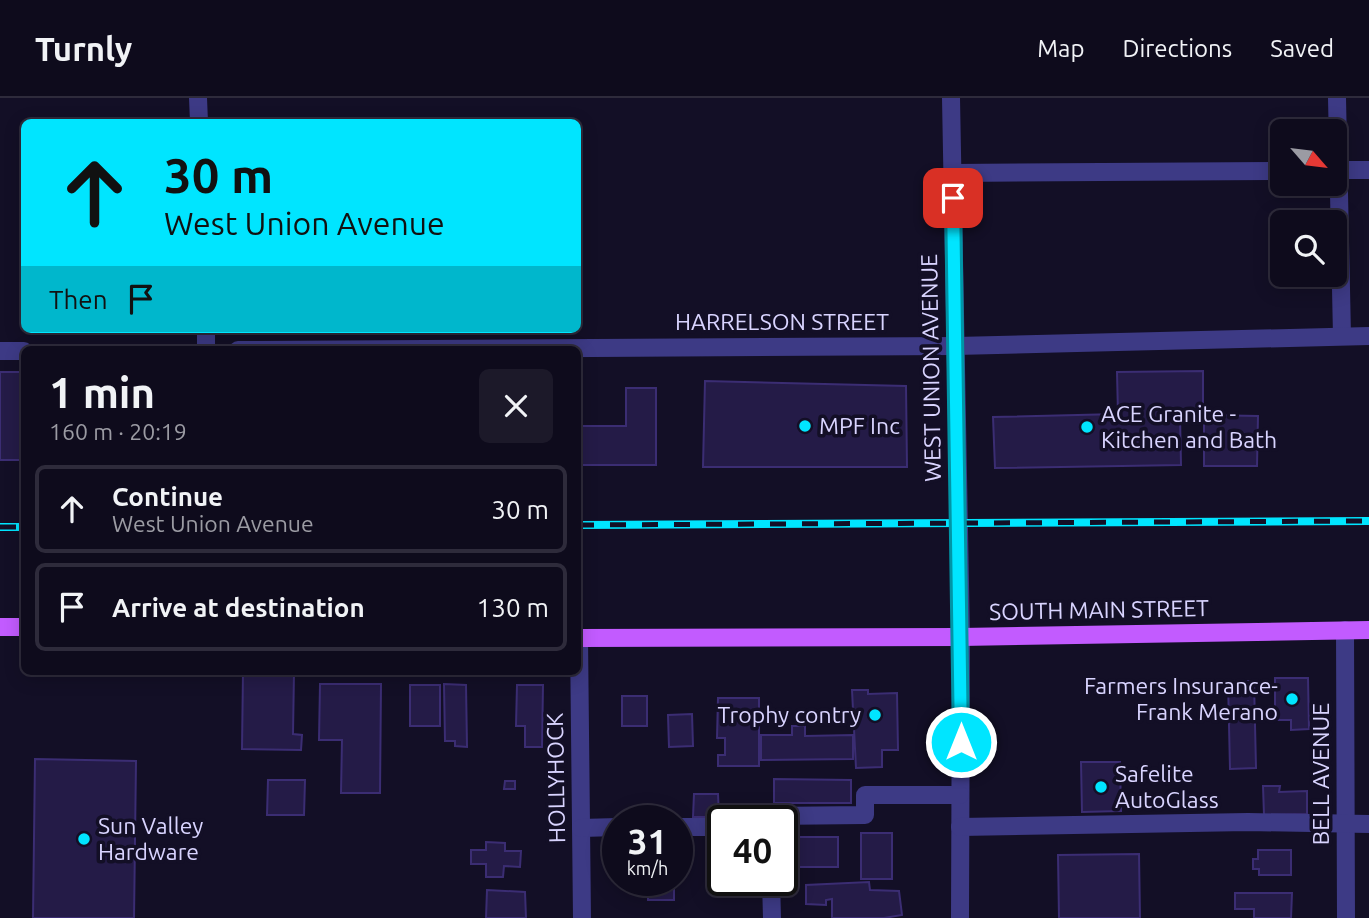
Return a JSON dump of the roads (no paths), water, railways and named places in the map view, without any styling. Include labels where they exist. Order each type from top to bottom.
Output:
[{"type":"main road","points":[[0,627],[21,627]]},
{"type":"main road","name":"SOUTH MAIN STREET","points":[[581,638],[961,637],[1369,630]]},
{"type":"street","points":[[198,98],[199,119]]},
{"type":"street","name":"WEST UNION AVENUE","points":[[951,98],[961,637],[960,918]]},
{"type":"street","points":[[1337,98],[1337,119]]},
{"type":"street","points":[[1348,170],[1369,170]]},
{"type":"street","points":[[952,173],[1270,171]]},
{"type":"street","points":[[1338,196],[1342,336]]},
{"type":"street","name":"HARRELSON STREET","points":[[581,348],[956,346],[1369,336]]},
{"type":"street","points":[[0,351],[21,351]]},
{"type":"street","name":"BELL AVENUE","points":[[1345,630],[1346,918]]},
{"type":"street","name":"HOLLYHOCK","points":[[579,675],[582,918]]},
{"type":"street","points":[[798,818],[865,815],[865,795],[960,795]]},
{"type":"street","points":[[960,827],[1248,822],[1369,824]]},
{"type":"street","points":[[581,828],[602,827]]},
{"type":"street","points":[[771,896],[772,918]]},
{"type":"railway","points":[[581,525],[1369,521]]},
{"type":"railway","points":[[0,527],[21,527]]},
{"type":"place","name":"MPF Inc","points":[[805,426]]},
{"type":"place","name":"ACE Granite - Kitchen and Bath","points":[[1087,427]]},
{"type":"place","name":"Farmers Insurance- Frank Merano","points":[[1292,699]]},
{"type":"place","name":"Trophy contry","points":[[875,715]]},
{"type":"place","name":"Safelite AutoGlass","points":[[1101,787]]},
{"type":"place","name":"Sun Valley Hardware","points":[[84,839]]}]
